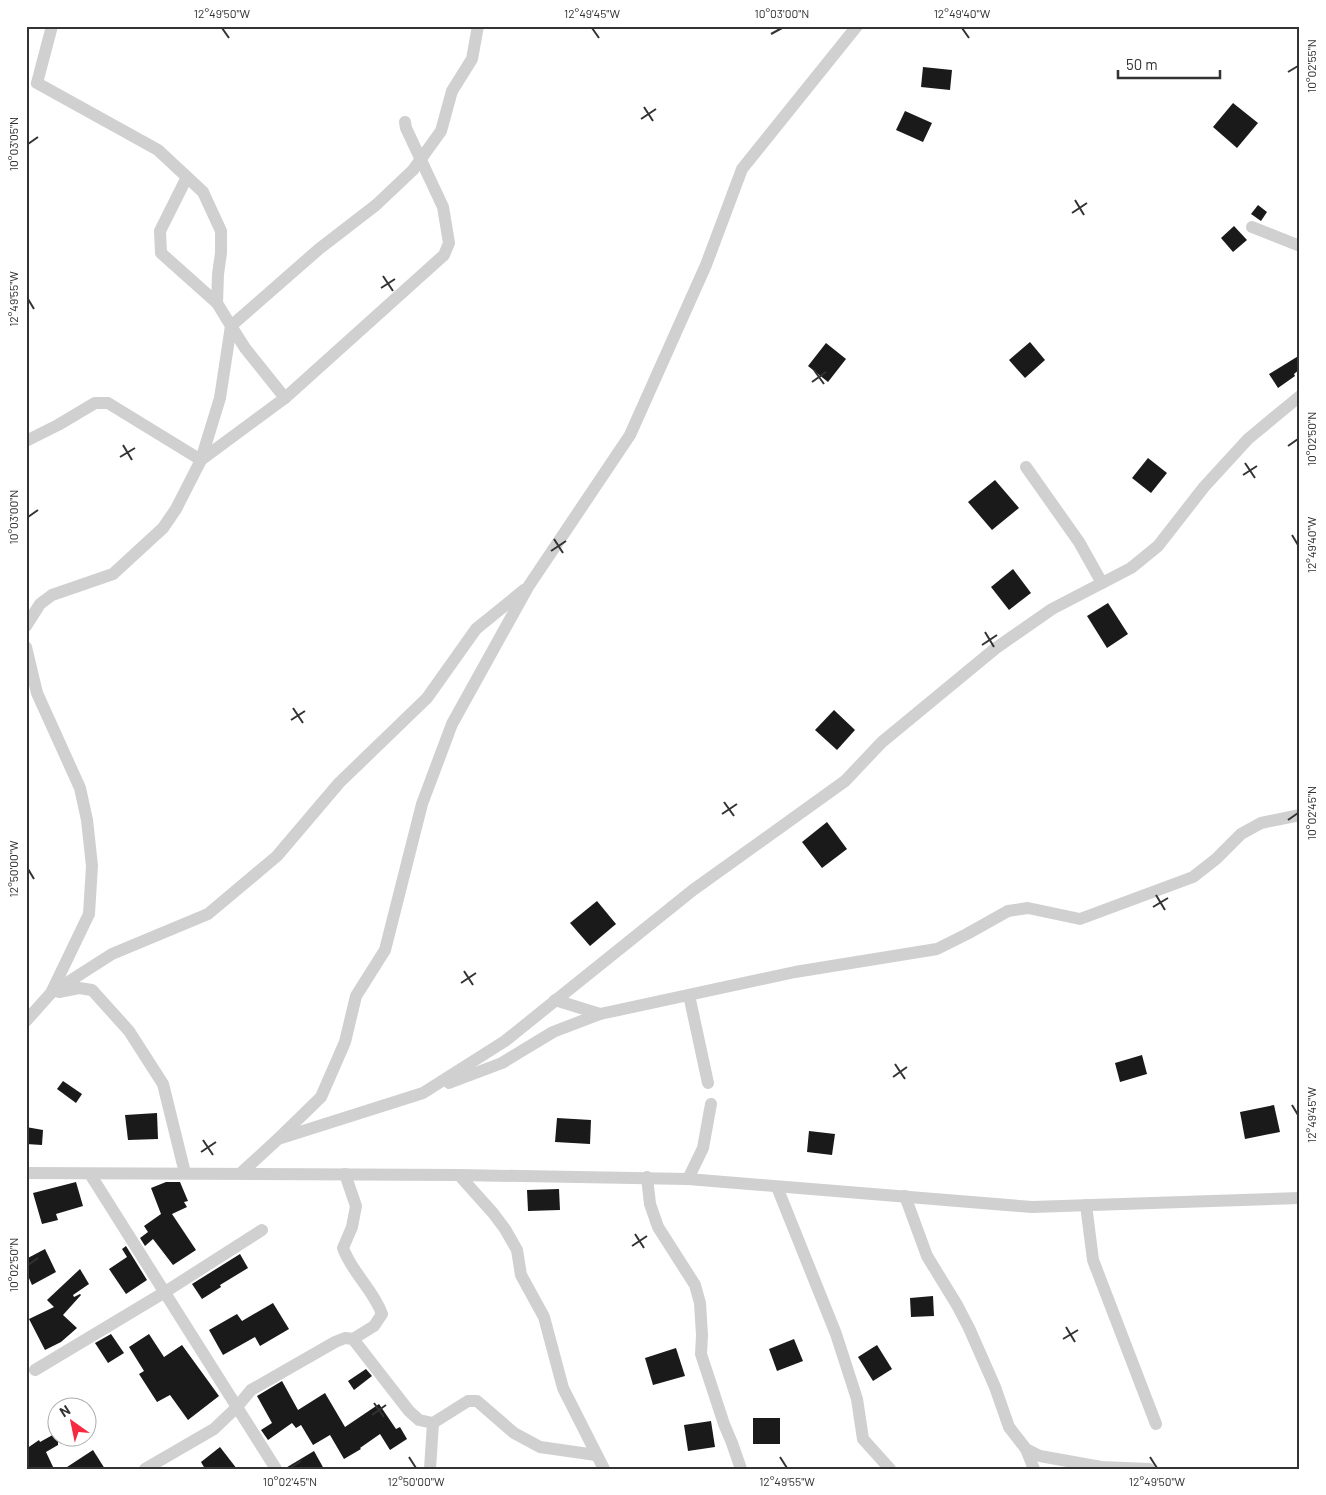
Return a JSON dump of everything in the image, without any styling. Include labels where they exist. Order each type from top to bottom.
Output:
[{"type":"street","points":[[52,26],[37,82],[158,150],[203,192],[221,231],[222,253],[218,274],[217,303]]},
{"type":"street","points":[[26,626],[40,604],[52,595],[113,574],[163,528],[176,509],[201,460],[220,398],[231,326],[319,249],[376,205],[414,170],[441,131],[452,91],[472,59],[478,26]]},
{"type":"street","points":[[241,1173],[321,1097],[345,1042],[356,996],[385,950],[422,804],[452,724],[472,692],[528,587],[630,435],[706,265],[742,169],[857,26]]},
{"type":"street","points":[[201,460],[285,398],[444,255],[449,243],[443,207],[406,128],[405,122]]},
{"type":"street","points":[[187,177],[160,231],[161,253],[217,303],[245,348],[285,398]]},
{"type":"street","points":[[1252,227],[1300,246]]},
{"type":"street","points":[[423,1093],[505,1041],[694,890],[845,781],[882,742],[996,648],[1052,609],[1131,568],[1158,546],[1204,487],[1248,439],[1300,396]]},
{"type":"street","points":[[26,441],[95,403],[108,403],[201,460]]},
{"type":"street","points":[[1026,467],[1079,542],[1102,583]]},
{"type":"street","points":[[26,1021],[51,993],[112,954],[208,914],[277,856],[339,783],[426,698],[476,629],[528,587]]},
{"type":"street","points":[[26,647],[37,693],[80,788],[87,820],[92,866],[89,914],[51,993]]},
{"type":"street","points":[[278,1139],[423,1093],[502,1063],[552,1032],[600,1014],[795,972],[937,948],[968,934],[1008,910],[1028,908],[1080,918],[1194,877],[1216,860],[1241,834],[1261,823],[1300,815]]},
{"type":"street","points":[[51,993],[79,988],[92,990],[129,1031],[163,1084],[185,1173]]},
{"type":"street","points":[[689,995],[708,1084]]},
{"type":"street","points":[[555,1000],[600,1014]]},
{"type":"street","points":[[688,1179],[703,1148],[712,1104]]},
{"type":"street","points":[[26,1172],[90,1174],[459,1175],[688,1179],[1032,1207],[1300,1198]]},
{"type":"street","points":[[90,1174],[276,1469]]},
{"type":"street","points":[[145,1469],[214,1429],[237,1407],[251,1390],[335,1342],[345,1338],[352,1339],[374,1326],[382,1314],[377,1300],[348,1261],[343,1248],[352,1227],[356,1206],[345,1174]]},
{"type":"street","points":[[459,1175],[493,1212],[517,1250],[521,1275],[544,1317],[564,1388],[604,1469]]},
{"type":"street","points":[[647,1178],[650,1204],[658,1228],[695,1285],[700,1303],[701,1354],[741,1469]]},
{"type":"street","points":[[777,1187],[836,1334],[857,1399],[863,1439],[890,1469]]},
{"type":"street","points":[[905,1196],[927,1256],[969,1328],[996,1387],[1009,1427],[1026,1449],[1034,1469]]},
{"type":"street","points":[[1086,1205],[1093,1260],[1156,1424]]},
{"type":"street","points":[[35,1370],[165,1292],[262,1230]]},
{"type":"street","points":[[352,1339],[409,1411],[419,1420],[433,1422],[468,1401],[477,1401],[514,1432],[540,1447],[596,1455]]},
{"type":"street","points":[[430,1469],[433,1422]]},
{"type":"street","points":[[1026,1449],[1040,1456],[1101,1466],[1149,1469]]},
{"type":"building","points":[[923,67],[952,70],[950,90],[921,87]]},
{"type":"building","points":[[1233,103],[1258,123],[1237,148],[1213,127]]},
{"type":"building","points":[[905,111],[932,123],[923,142],[896,130]]},
{"type":"building","points":[[1258,205],[1267,212],[1261,221],[1251,214]]},
{"type":"building","points":[[1234,226],[1247,240],[1233,252],[1221,238]]},
{"type":"building","points":[[1030,342],[1045,360],[1025,378],[1009,360]]},
{"type":"building","points":[[826,343],[846,359],[828,382],[808,366]]},
{"type":"building","points":[[1300,355],[1300,369],[1294,374],[1295,376],[1278,388],[1269,374]]},
{"type":"building","points":[[1148,458],[1167,473],[1151,493],[1132,478]]},
{"type":"building","points":[[995,480],[1019,508],[992,530],[968,502]]},
{"type":"building","points":[[1013,569],[1031,593],[1009,610],[991,587]]},
{"type":"building","points":[[1108,603],[1128,634],[1107,648],[1087,616]]},
{"type":"building","points":[[834,710],[855,730],[837,750],[815,730]]},
{"type":"building","points":[[827,822],[847,849],[822,868],[802,842]]},
{"type":"building","points":[[597,901],[616,924],[590,946],[570,923]]},
{"type":"building","points":[[1142,1055],[1147,1074],[1120,1082],[1115,1063]]},
{"type":"building","points":[[63,1081],[82,1094],[76,1103],[57,1089]]},
{"type":"building","points":[[1274,1105],[1280,1132],[1245,1139],[1240,1112]]},
{"type":"building","points":[[157,1113],[158,1139],[128,1140],[125,1115]]},
{"type":"building","points":[[557,1118],[591,1120],[590,1144],[555,1142]]},
{"type":"building","points":[[26,1127],[43,1130],[42,1145],[26,1144]]},
{"type":"building","points":[[809,1131],[835,1134],[832,1155],[807,1152]]},
{"type":"building","points":[[76,1182],[83,1206],[56,1214],[58,1220],[42,1224],[33,1193]]},
{"type":"building","points":[[166,1182],[180,1182],[188,1201],[184,1202],[187,1207],[172,1214],[196,1250],[173,1265],[153,1239],[145,1246],[140,1238],[148,1232],[144,1226],[161,1214],[151,1188]]},
{"type":"building","points":[[559,1189],[560,1210],[528,1211],[527,1190]]},
{"type":"building","points":[[126,1246],[147,1280],[126,1294],[109,1269],[127,1257],[122,1249]]},
{"type":"building","points":[[45,1249],[56,1272],[32,1285],[26,1271],[26,1259]]},
{"type":"building","points":[[240,1254],[248,1268],[220,1285],[221,1287],[202,1299],[192,1284]]},
{"type":"building","points":[[80,1269],[89,1284],[73,1295],[74,1297],[81,1295],[63,1315],[77,1328],[61,1342],[45,1350],[29,1319],[54,1307],[47,1300]]},
{"type":"building","points":[[933,1296],[934,1316],[911,1317],[910,1298]]},
{"type":"building","points":[[273,1303],[289,1329],[260,1346],[255,1337],[223,1355],[209,1330],[237,1314],[242,1321]]},
{"type":"building","points":[[111,1334],[124,1353],[108,1363],[95,1343]]},
{"type":"building","points":[[149,1334],[164,1357],[182,1345],[219,1396],[188,1420],[170,1395],[157,1402],[139,1374],[144,1371],[129,1347]]},
{"type":"building","points":[[794,1339],[803,1361],[777,1371],[769,1349]]},
{"type":"building","points":[[877,1345],[892,1369],[873,1381],[858,1357]]},
{"type":"building","points":[[676,1348],[685,1376],[653,1385],[645,1358]]},
{"type":"building","points":[[366,1369],[372,1376],[354,1390],[348,1381]]},
{"type":"building","points":[[282,1381],[298,1410],[325,1393],[345,1427],[379,1404],[396,1429],[400,1427],[407,1439],[390,1450],[380,1434],[344,1459],[330,1435],[313,1445],[301,1425],[296,1428],[292,1423],[268,1440],[261,1430],[272,1423],[257,1396]]},
{"type":"building","points":[[753,1418],[780,1418],[780,1444],[753,1444]]},
{"type":"building","points":[[711,1421],[715,1447],[688,1451],[684,1425]]},
{"type":"building","points":[[48,1438],[48,1448],[53,1448],[46,1452],[54,1469],[26,1469],[26,1449],[39,1440],[40,1442]]},
{"type":"building","points":[[220,1447],[237,1469],[205,1469],[201,1462]]},
{"type":"building","points":[[93,1450],[105,1469],[64,1469]]},
{"type":"building","points":[[314,1451],[324,1469],[284,1469]]}]
